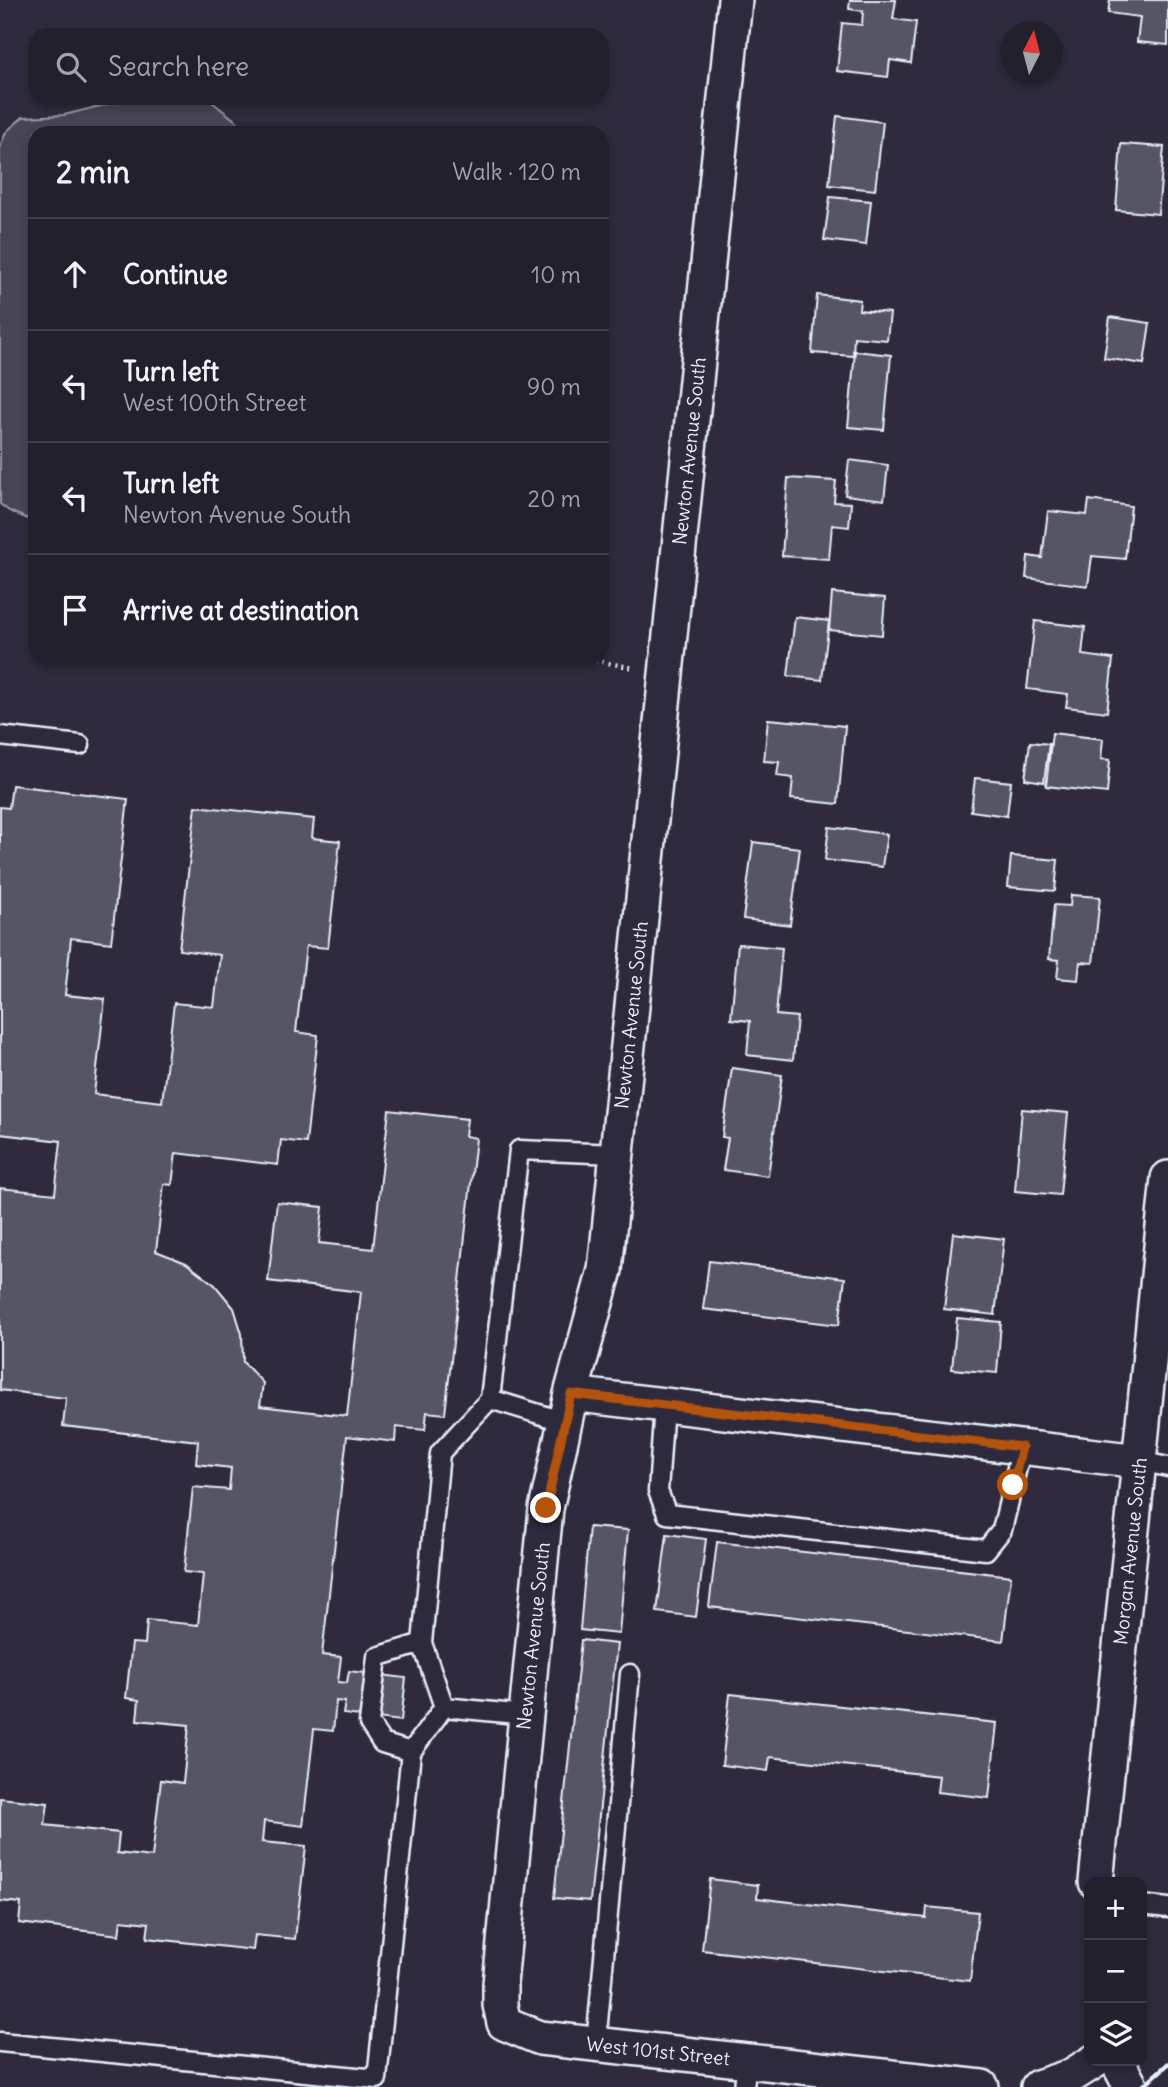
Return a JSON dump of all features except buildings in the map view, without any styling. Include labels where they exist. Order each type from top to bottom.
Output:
[{"type":"street","name":"Newton Avenue South","points":[[504,2023],[499,1983],[546,1508],[568,1408],[605,1270],[735,0]]},
{"type":"street","name":"Morgan Avenue South","points":[[1097,1877],[1154,1464],[1168,1178]]},
{"type":"street","points":[[568,1408],[664,1405],[1154,1464]]},
{"type":"street","name":"West 101st Street","points":[[504,2023],[540,2038],[596,2044],[746,2074],[982,2087]]},
{"type":"street","points":[[1038,2087],[1071,2076],[1087,2066]]},
{"type":"street","points":[[1120,2066],[1130,2087]]},
{"type":"lane","points":[[0,736],[80,745]]},
{"type":"lane","points":[[444,1707],[422,1643],[440,1453],[490,1399],[519,1150],[617,1154]]},
{"type":"lane","points":[[490,1399],[568,1408]]},
{"type":"lane","points":[[664,1405],[658,1491],[667,1514],[986,1550],[1002,1530],[1022,1447]]},
{"type":"lane","points":[[411,1752],[382,1743],[369,1723],[377,1657],[422,1643]]},
{"type":"lane","points":[[596,2044],[630,1674]]},
{"type":"lane","points":[[444,1707],[526,1715]]},
{"type":"lane","points":[[0,2042],[377,2078],[411,1752],[444,1707]]},
{"type":"lane","points":[[1147,1906],[1168,1908]]},
{"type":"path","points":[[609,664],[666,671]]},
{"type":"shaded area","points":[[105,105],[216,105],[240,126],[28,126],[28,519],[0,504],[0,147],[6,132],[23,117],[64,115]]},
{"type":"railway","points":[[1142,2087],[1168,2064]]},
{"type":"route","points":[[546,1508],[571,1394],[1022,1447],[1013,1485]]}]
